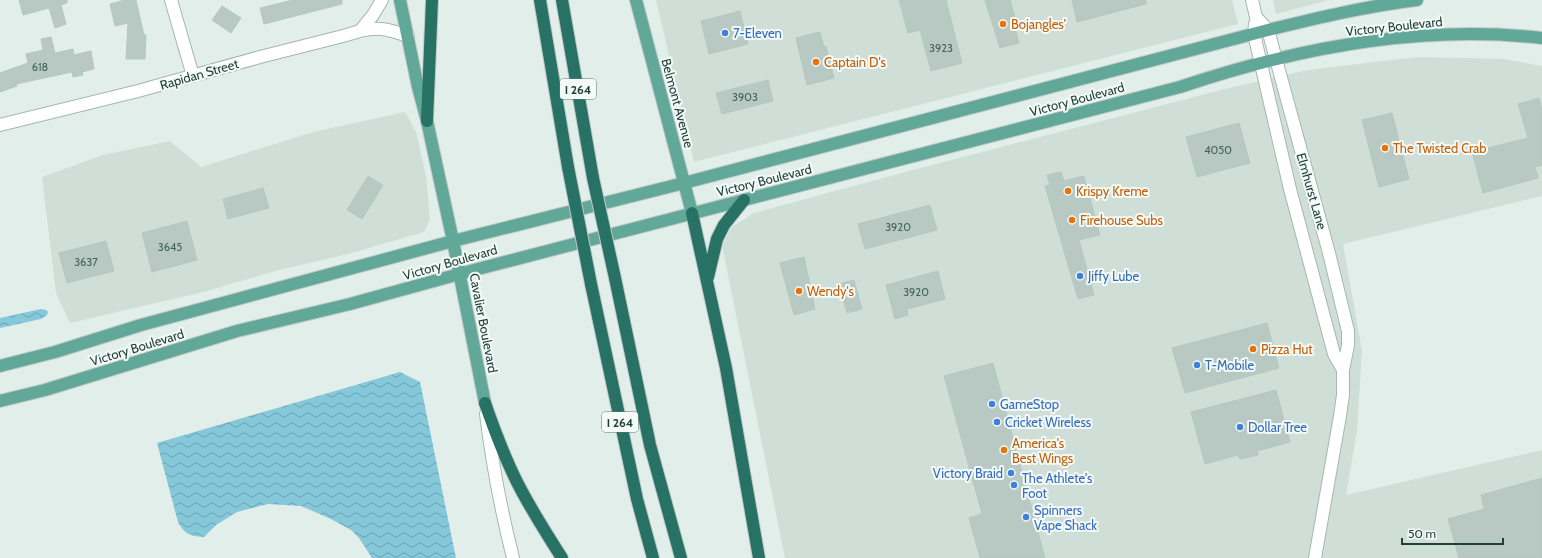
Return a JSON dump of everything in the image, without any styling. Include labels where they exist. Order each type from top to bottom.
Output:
[{"type":"highway","points":[[427,121],[432,0]]},
{"type":"highway","name":"I 264","points":[[540,0],[568,167],[591,284],[637,499],[652,558]]},
{"type":"highway","name":"I 264","points":[[562,0],[593,178],[650,445],[681,558]]},
{"type":"highway","points":[[707,282],[717,239],[724,225],[744,200]]},
{"type":"highway","points":[[692,213],[728,375],[759,558]]},
{"type":"highway","points":[[485,403],[499,442],[516,481],[538,521],[562,558]]},
{"type":"main road","name":"Cavalier Boulevard","points":[[400,0],[418,86],[454,241],[485,403]]},
{"type":"main road","name":"Belmont Avenue","points":[[636,0],[692,213]]},
{"type":"main road","name":"Victory Boulevard","points":[[0,366],[55,352],[141,325],[454,241],[1268,30],[1319,17],[1417,0]]},
{"type":"main road","name":"Victory Boulevard","points":[[0,401],[45,390],[237,331],[350,304],[1165,90],[1261,62],[1339,46],[1393,38],[1435,34],[1512,35],[1542,38]]},
{"type":"street","points":[[171,0],[193,76]]},
{"type":"street","points":[[360,31],[373,15],[382,0]]},
{"type":"street","name":"Elmhurst Lane","points":[[1252,0],[1256,17],[1254,34],[1290,189],[1334,354],[1343,370]]},
{"type":"street","name":"Elmhurst Lane","points":[[1256,17],[1268,30],[1329,253],[1348,332],[1348,345],[1343,370],[1343,395],[1340,416],[1314,558]]},
{"type":"street","name":"Rapidan Street","points":[[0,126],[372,28],[387,29],[408,36]]},
{"type":"street","name":"Cavalier Boulevard","points":[[485,403],[491,454],[499,498],[513,558]]},
{"type":"shaded area","points":[[656,0],[1232,0],[1238,24],[694,162]]},
{"type":"shaded area","points":[[1273,0],[1329,0],[1276,14]]},
{"type":"shaded area","points":[[1417,57],[1504,59],[1542,66],[1542,196],[1343,244],[1362,351],[1357,431],[1346,495],[1542,450],[1542,558],[785,558],[722,245],[732,227],[754,213],[1225,89],[1308,70]]},
{"type":"shaded area","points":[[405,112],[416,132],[426,176],[430,220],[424,232],[348,254],[279,270],[203,292],[70,323],[56,293],[42,177],[103,155],[170,141],[201,167],[313,132]]},
{"type":"water","points":[[41,309],[48,312],[47,315],[41,319],[0,328],[0,318]]},
{"type":"water","points":[[400,372],[420,382],[456,558],[372,558],[359,538],[351,530],[331,519],[301,506],[268,504],[237,512],[216,525],[204,537],[195,536],[185,532],[178,522],[157,443]]},
{"type":"building","points":[[19,0],[67,0],[67,3],[61,5],[66,24],[55,28],[49,8],[23,15]]},
{"type":"building","points":[[125,0],[136,0],[144,35],[146,35],[145,59],[126,59],[128,23],[115,26],[110,4]]},
{"type":"building","points":[[293,0],[342,0],[342,4],[264,24],[260,8]]},
{"type":"building","points":[[899,0],[946,0],[962,63],[931,71],[920,30],[908,33]]},
{"type":"building","name":"Bojangles'","points":[[985,0],[1010,0],[1016,21],[1013,21],[1019,43],[1000,48]]},
{"type":"building","points":[[1072,0],[1146,0],[1146,4],[1077,22]]},
{"type":"building","points":[[222,6],[241,18],[231,33],[212,20]]},
{"type":"building","name":"7-Eleven","points":[[740,11],[748,44],[709,54],[701,21]]},
{"type":"building","name":"Captain D's","points":[[820,32],[824,47],[826,46],[834,78],[807,85],[796,38]]},
{"type":"building","points":[[51,37],[55,53],[73,49],[74,55],[91,51],[94,69],[82,72],[83,75],[73,77],[72,72],[16,84],[17,86],[0,92],[0,73],[28,63],[26,54],[43,50],[41,39]]},
{"type":"building","name":"7-Eleven","points":[[768,80],[773,101],[722,114],[716,93]]},
{"type":"building","points":[[1539,98],[1542,110],[1542,165],[1535,167],[1538,178],[1483,193],[1472,152],[1528,138],[1518,104]]},
{"type":"building","points":[[1392,113],[1409,179],[1379,187],[1362,120]]},
{"type":"building","points":[[1239,123],[1250,163],[1197,177],[1186,137]]},
{"type":"building","points":[[1061,172],[1064,181],[1084,176],[1100,235],[1079,240],[1094,295],[1078,299],[1045,186],[1050,185],[1047,175]]},
{"type":"building","points":[[368,176],[383,185],[362,219],[347,210]]},
{"type":"building","points":[[263,188],[269,208],[228,219],[223,199]]},
{"type":"building","points":[[930,205],[937,230],[865,249],[858,224]]},
{"type":"building","points":[[187,221],[197,260],[152,272],[142,233]]},
{"type":"building","points":[[106,241],[114,271],[67,283],[59,253]]},
{"type":"building","name":"Wendy's","points":[[804,257],[815,309],[794,315],[780,263]]},
{"type":"building","points":[[938,271],[945,299],[907,309],[908,315],[895,319],[886,285]]},
{"type":"building","points":[[854,280],[862,309],[847,313],[839,284]]},
{"type":"building","points":[[1267,323],[1279,368],[1185,393],[1172,348]]},
{"type":"building","points":[[993,363],[1045,558],[980,558],[969,518],[982,514],[944,376]]},
{"type":"building","name":"Dollar Tree","points":[[1276,390],[1290,442],[1257,451],[1258,455],[1240,459],[1238,455],[1205,464],[1191,412]]},
{"type":"building","points":[[1542,478],[1542,558],[1459,558],[1448,519],[1484,509],[1481,495]]},
{"type":"place","name":"Bojangles'","points":[[1003,24]]},
{"type":"place","name":"7-Eleven","points":[[725,33]]},
{"type":"place","name":"Captain D's","points":[[816,62]]},
{"type":"place","name":"The Twisted Crab","points":[[1385,148]]},
{"type":"place","name":"Krispy Kreme","points":[[1068,191]]},
{"type":"place","name":"Firehouse Subs","points":[[1072,220]]},
{"type":"place","name":"Jiffy Lube","points":[[1080,276]]},
{"type":"place","name":"Wendy's","points":[[799,291]]},
{"type":"place","name":"Pizza Hut","points":[[1253,349]]},
{"type":"place","name":"T-Mobile","points":[[1197,365]]},
{"type":"place","name":"GameStop","points":[[992,404]]},
{"type":"place","name":"Cricket Wireless","points":[[997,422]]},
{"type":"place","name":"Dollar Tree","points":[[1240,427]]},
{"type":"place","name":"America's Best Wings","points":[[1004,450]]},
{"type":"place","name":"Victory Braid","points":[[1011,473]]},
{"type":"place","name":"The Athlete's Foot","points":[[1014,485]]},
{"type":"place","name":"Spinners Vape Shack","points":[[1026,517]]}]
